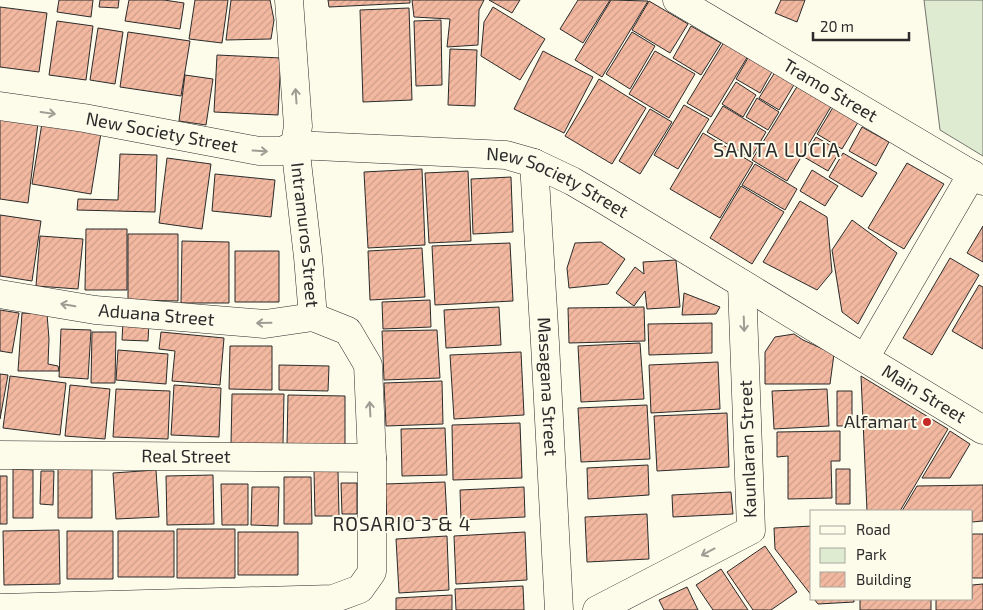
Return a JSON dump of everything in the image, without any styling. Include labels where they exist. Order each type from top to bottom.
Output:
[{"type":"street","name":"Intramuros Street","points":[[0,608],[333,599],[360,589],[372,572],[372,458],[368,365],[348,331],[313,317],[295,145],[298,126],[289,0]]},
{"type":"street","name":"Tramo Street","points":[[677,0],[978,177]]},
{"type":"street","name":"New Society Street","points":[[0,106],[84,118],[259,151],[282,151],[295,145],[498,154],[534,163],[572,181],[865,358]]},
{"type":"street","name":"Masagana Street","points":[[534,163],[559,610]]},
{"type":"street","points":[[865,358],[978,177]]},
{"type":"street","name":"Kaunlaran Street","points":[[597,610],[751,530],[742,284]]},
{"type":"street","name":"Aduana Street","points":[[0,294],[94,310],[265,324],[313,317]]},
{"type":"street","name":"Main Street","points":[[865,358],[983,430]]},
{"type":"street","name":"Real Street","points":[[0,455],[372,458]]},
{"type":"green space","points":[[924,0],[983,0],[983,156],[940,130]]},
{"type":"building","points":[[59,0],[93,0],[91,17],[57,12]]},
{"type":"building","points":[[100,0],[119,0],[118,8],[99,7]]},
{"type":"building","points":[[129,0],[164,0],[184,3],[180,29],[125,21]]},
{"type":"building","points":[[195,0],[228,0],[222,43],[189,39]]},
{"type":"building","points":[[231,0],[270,0],[274,20],[271,39],[226,40]]},
{"type":"building","points":[[328,0],[410,0],[410,3],[329,7]]},
{"type":"building","points":[[412,0],[484,0],[479,10],[478,45],[447,47],[450,19],[414,17]]},
{"type":"building","points":[[489,0],[520,0],[512,13]]},
{"type":"building","points":[[578,0],[610,0],[583,43],[560,29]]},
{"type":"building","points":[[611,0],[648,1],[602,77],[575,60]]},
{"type":"building","points":[[781,0],[805,0],[797,22],[775,13]]},
{"type":"building","points":[[649,1],[688,24],[670,53],[632,30]]},
{"type":"building","points":[[0,7],[47,13],[39,72],[0,67]]},
{"type":"building","points":[[493,7],[545,39],[520,80],[481,56],[484,22]]},
{"type":"building","points":[[409,8],[412,100],[363,102],[360,10]]},
{"type":"building","points":[[441,20],[442,85],[416,86],[414,21]]},
{"type":"building","points":[[57,21],[93,26],[86,80],[49,75]]},
{"type":"building","points":[[691,26],[721,43],[701,75],[673,58]]},
{"type":"building","points":[[98,28],[123,32],[115,84],[90,80]]},
{"type":"building","points":[[128,32],[190,41],[181,96],[120,87]]},
{"type":"building","points":[[632,32],[655,46],[630,89],[606,74]]},
{"type":"building","points":[[724,42],[748,56],[711,117],[687,103]]},
{"type":"building","points":[[450,49],[477,50],[475,106],[448,105]]},
{"type":"building","points":[[543,51],[593,77],[564,133],[514,109]]},
{"type":"building","points":[[655,51],[695,74],[669,118],[629,94]]},
{"type":"building","points":[[217,55],[281,58],[278,115],[214,112]]},
{"type":"building","points":[[749,56],[773,70],[760,93],[736,79]]},
{"type":"building","points":[[775,72],[795,83],[779,110],[759,98]]},
{"type":"building","points":[[185,75],[213,79],[206,125],[179,121]]},
{"type":"building","points":[[599,79],[646,108],[612,164],[565,136]]},
{"type":"building","points":[[736,82],[756,95],[743,117],[722,104]]},
{"type":"building","points":[[798,85],[832,105],[787,181],[752,160]]},
{"type":"building","points":[[757,98],[779,112],[768,130],[746,117]]},
{"type":"building","points":[[835,104],[860,119],[842,149],[817,134]]},
{"type":"building","points":[[684,105],[709,119],[678,169],[654,155]]},
{"type":"building","points":[[723,106],[766,132],[751,158],[707,132]]},
{"type":"building","points":[[650,109],[672,122],[640,174],[619,161]]},
{"type":"building","points":[[43,117],[102,127],[91,194],[32,184]]},
{"type":"building","points":[[0,119],[38,123],[28,203],[0,199]]},
{"type":"building","points":[[862,127],[889,142],[876,166],[849,151]]},
{"type":"building","points":[[703,133],[753,163],[720,218],[670,189]]},
{"type":"building","points":[[816,137],[840,151],[828,171],[804,157]]},
{"type":"building","points":[[843,153],[877,173],[862,197],[829,177]]},
{"type":"building","points":[[120,154],[157,155],[155,212],[77,210],[78,199],[118,200]]},
{"type":"building","points":[[167,158],[211,164],[202,229],[159,223]]},
{"type":"building","points":[[907,163],[944,184],[904,249],[868,228]]},
{"type":"building","points":[[755,164],[797,189],[785,210],[742,185]]},
{"type":"building","points":[[422,169],[425,245],[368,248],[364,172]]},
{"type":"building","points":[[812,170],[838,186],[825,206],[800,191]]},
{"type":"building","points":[[468,171],[471,241],[429,243],[425,173]]},
{"type":"building","points":[[215,174],[275,180],[271,217],[212,211]]},
{"type":"building","points":[[511,177],[513,232],[473,234],[471,179]]},
{"type":"building","points":[[741,186],[784,212],[752,264],[710,238]]},
{"type":"building","points":[[800,201],[827,217],[832,272],[817,290],[763,262]]},
{"type":"building","points":[[0,215],[41,221],[32,281],[0,276]]},
{"type":"building","points":[[852,220],[897,253],[858,324],[842,312],[832,250]]},
{"type":"building","points":[[983,226],[983,262],[967,253]]},
{"type":"building","points":[[86,229],[127,229],[127,290],[85,290]]},
{"type":"building","points":[[128,234],[178,234],[178,301],[128,300]]},
{"type":"building","points":[[40,236],[83,239],[78,289],[36,286]]},
{"type":"building","points":[[182,241],[229,242],[229,303],[181,303]]},
{"type":"building","points":[[601,242],[625,259],[608,284],[569,288],[567,268],[575,243]]},
{"type":"building","points":[[510,243],[513,301],[435,305],[432,246]]},
{"type":"building","points":[[422,248],[425,297],[370,300],[368,251]]},
{"type":"building","points":[[235,251],[279,251],[279,302],[235,302]]},
{"type":"building","points":[[950,258],[979,275],[932,355],[903,338]]},
{"type":"building","points":[[676,260],[680,307],[647,309],[645,291],[634,306],[616,293],[635,267],[644,274],[643,262]]},
{"type":"building","points":[[979,285],[983,287],[983,349],[952,331]]},
{"type":"building","points":[[684,293],[720,307],[716,314],[682,315]]},
{"type":"building","points":[[430,300],[431,327],[383,329],[382,302]]},
{"type":"building","points":[[499,307],[501,345],[446,348],[444,310]]},
{"type":"building","points":[[644,307],[645,341],[569,343],[568,308]]},
{"type":"building","points":[[0,310],[19,313],[12,353],[0,351]]},
{"type":"building","points":[[22,313],[47,314],[48,364],[58,366],[59,371],[18,371]]},
{"type":"building","points":[[123,321],[149,322],[148,341],[122,340]]},
{"type":"building","points":[[712,323],[712,353],[649,355],[648,324]]},
{"type":"building","points":[[61,329],[91,330],[88,379],[59,377]]},
{"type":"building","points":[[437,330],[440,378],[384,380],[382,331]]},
{"type":"building","points":[[92,332],[116,332],[115,383],[91,383]]},
{"type":"building","points":[[161,332],[224,338],[220,385],[172,381],[175,351],[159,349]]},
{"type":"building","points":[[794,334],[834,354],[830,384],[765,384],[765,352],[775,337]]},
{"type":"building","points":[[640,343],[644,399],[581,402],[578,346]]},
{"type":"building","points":[[230,346],[272,346],[272,390],[229,389]]},
{"type":"building","points":[[118,350],[168,354],[166,384],[116,380]]},
{"type":"building","points":[[521,352],[524,415],[454,419],[450,355]]},
{"type":"building","points":[[718,362],[720,409],[651,413],[649,365]]},
{"type":"building","points":[[279,365],[329,366],[328,391],[279,390]]},
{"type":"building","points":[[0,374],[8,375],[0,419]]},
{"type":"building","points":[[10,376],[66,383],[60,435],[3,428]]},
{"type":"building","points":[[861,376],[948,429],[901,510],[867,510]]},
{"type":"building","points":[[442,381],[443,424],[386,426],[384,383]]},
{"type":"building","points":[[70,385],[110,389],[105,439],[65,436]]},
{"type":"building","points":[[174,385],[221,388],[219,437],[171,435]]},
{"type":"building","points":[[116,389],[170,391],[168,439],[113,437]]},
{"type":"building","points":[[827,389],[829,426],[774,429],[772,391]]},
{"type":"building","points":[[837,391],[852,391],[852,426],[837,426]]},
{"type":"building","points":[[232,394],[284,394],[283,444],[231,444]]},
{"type":"building","points":[[288,395],[345,396],[345,445],[287,444]]},
{"type":"building","points":[[647,405],[650,459],[581,462],[578,408]]},
{"type":"building","points":[[727,413],[729,467],[657,471],[654,416]]},
{"type":"building","points":[[520,423],[522,478],[453,480],[452,425]]},
{"type":"building","points":[[445,428],[447,475],[402,476],[401,429]]},
{"type":"building","points":[[840,431],[840,461],[831,461],[832,498],[788,499],[788,456],[777,457],[777,432]]},
{"type":"building","points":[[950,431],[970,444],[950,478],[922,478]]},
{"type":"building","points":[[648,465],[649,495],[588,499],[587,468]]},
{"type":"building","points":[[58,468],[92,468],[92,518],[58,518]]},
{"type":"building","points":[[13,469],[33,470],[33,518],[13,518]]},
{"type":"building","points":[[836,469],[850,469],[850,504],[836,504]]},
{"type":"building","points":[[156,470],[159,517],[116,519],[113,473]]},
{"type":"building","points":[[41,471],[54,471],[53,505],[40,504]]},
{"type":"building","points":[[314,471],[338,471],[339,516],[315,516]]},
{"type":"building","points":[[213,475],[214,524],[167,525],[166,476]]},
{"type":"building","points":[[0,476],[7,476],[7,524],[0,524]]},
{"type":"building","points":[[284,477],[311,477],[312,524],[284,524]]},
{"type":"building","points":[[445,482],[447,519],[387,522],[385,484]]},
{"type":"building","points":[[341,483],[357,483],[357,514],[342,514]]},
{"type":"building","points":[[221,484],[248,484],[248,525],[222,525]]},
{"type":"building","points":[[983,485],[983,521],[973,522],[973,510],[903,510],[917,486]]},
{"type":"building","points":[[252,487],[279,487],[278,526],[251,525]]},
{"type":"building","points":[[524,487],[525,517],[461,520],[460,490]]},
{"type":"building","points":[[731,492],[733,514],[673,517],[672,495]]},
{"type":"building","points":[[647,514],[649,559],[587,562],[585,517]]},
{"type":"building","points":[[810,526],[810,593],[775,549],[774,528]]},
{"type":"building","points":[[177,529],[235,529],[235,578],[177,578]]},
{"type":"building","points":[[59,530],[60,584],[4,585],[3,531]]},
{"type":"building","points":[[67,531],[113,531],[113,579],[67,579]]},
{"type":"building","points":[[118,531],[174,531],[174,577],[118,577]]},
{"type":"building","points":[[238,532],[298,532],[298,575],[238,575]]},
{"type":"building","points":[[525,532],[527,580],[456,584],[454,536]]},
{"type":"building","points":[[973,534],[983,534],[983,578],[973,578]]},
{"type":"building","points":[[447,536],[449,590],[399,593],[396,539]]},
{"type":"building","points":[[765,546],[797,592],[771,610],[753,610],[727,572]]},
{"type":"building","points":[[721,569],[748,610],[713,610],[696,585]]},
{"type":"building","points":[[983,584],[983,610],[936,610],[936,600],[973,600],[973,585]]},
{"type":"building","points":[[523,586],[524,610],[456,610],[455,589]]},
{"type":"building","points":[[687,587],[698,610],[664,610],[659,600]]},
{"type":"building","points":[[452,595],[452,610],[396,610],[396,598]]},
{"type":"building","points":[[815,600],[854,600],[854,602],[818,604]]},
{"type":"building","points":[[860,600],[931,600],[931,610],[860,610]]},
{"type":"place","name":"Alfamart","points":[[927,422]]},
{"type":"district","name":"SANTA LUCIA","points":[[777,150]]},
{"type":"district","name":"ROSARIO 3 & 4","points":[[402,524]]}]
